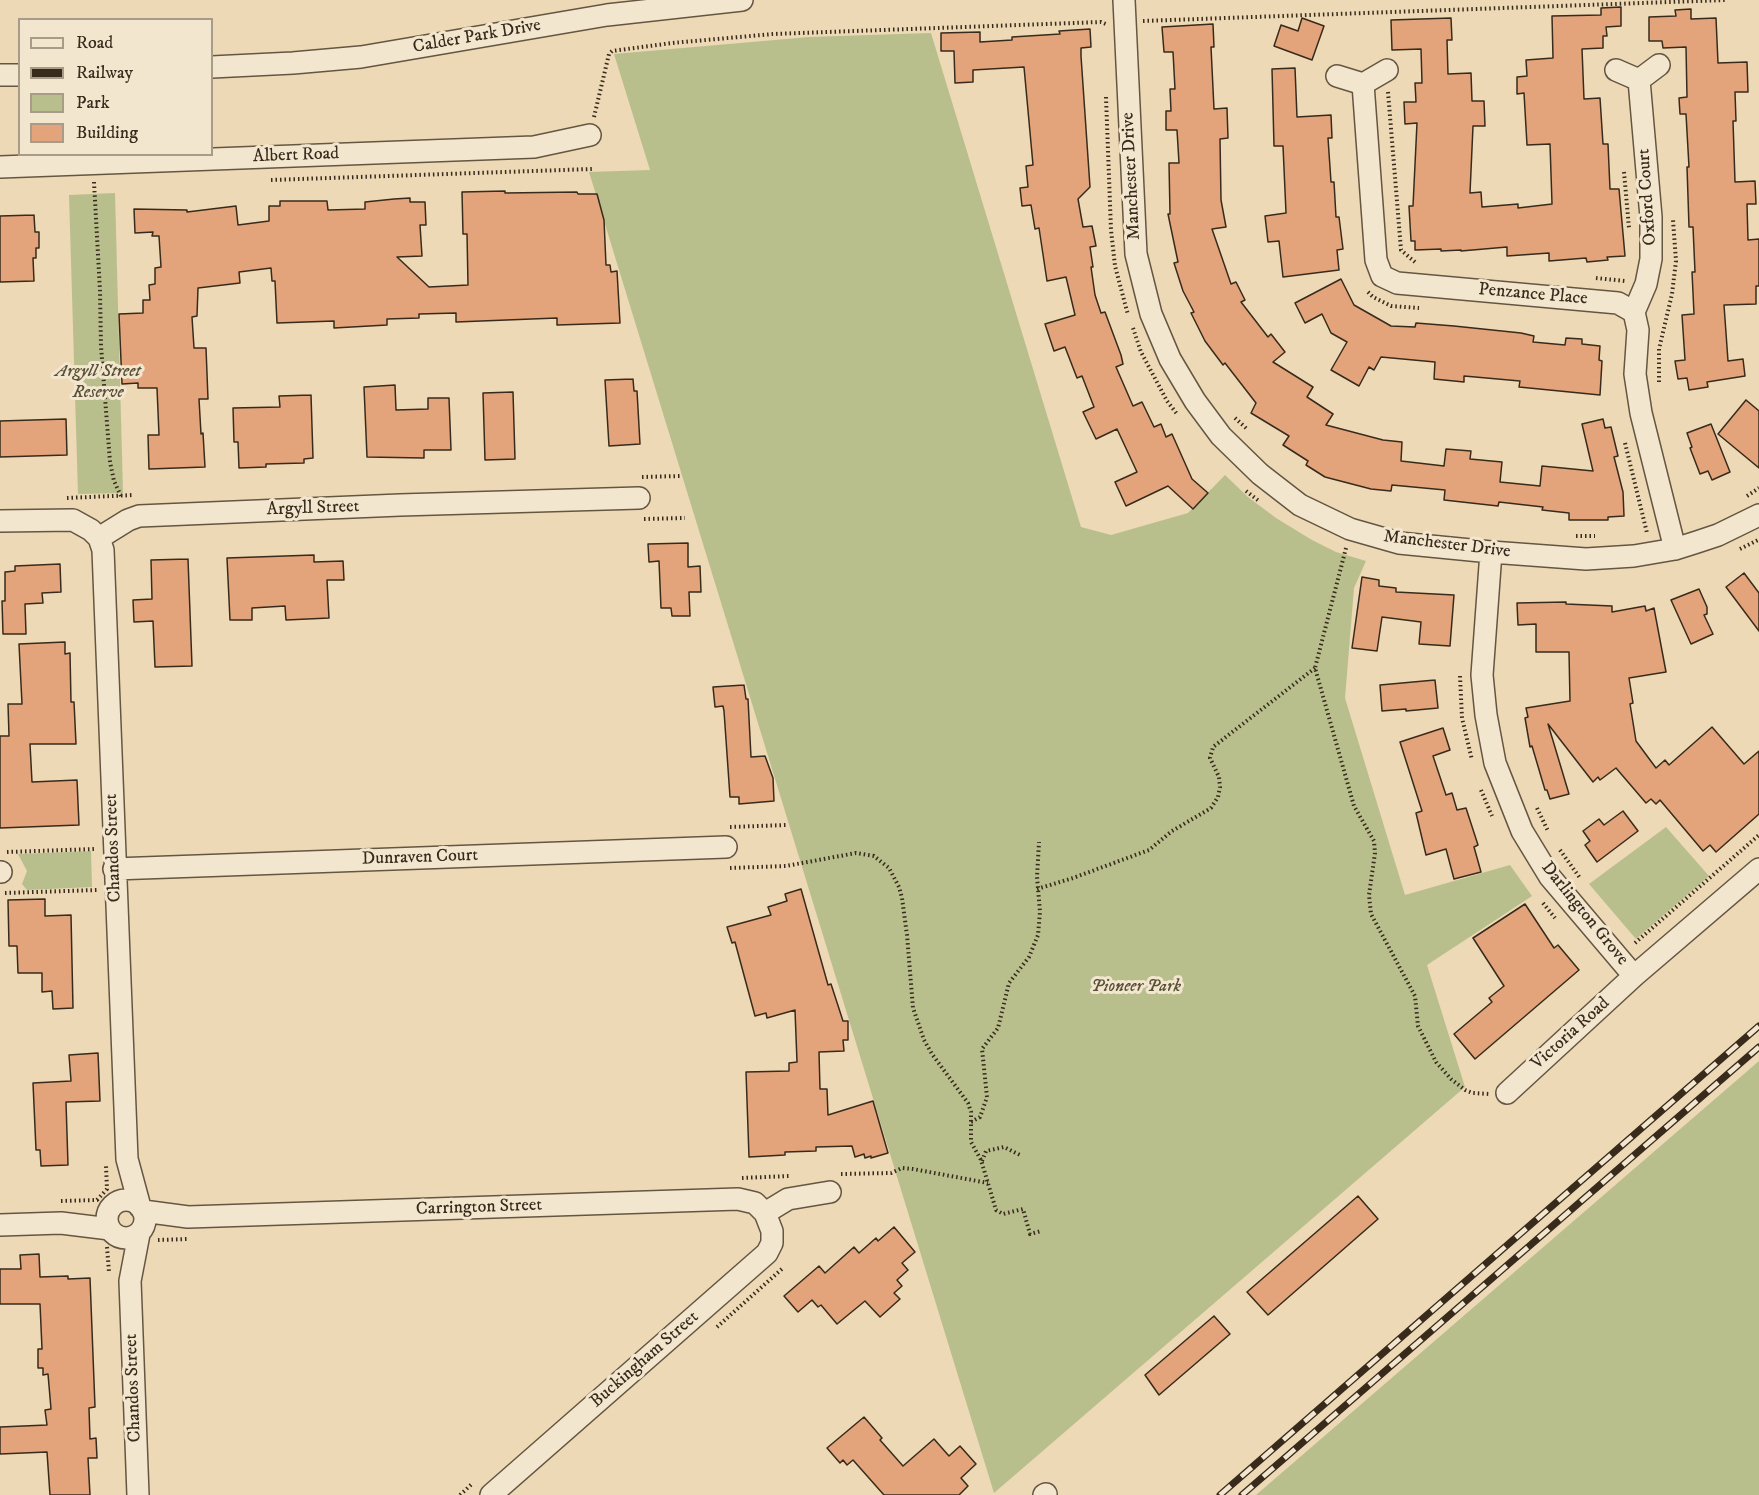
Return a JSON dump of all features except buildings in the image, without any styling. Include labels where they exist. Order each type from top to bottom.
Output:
[{"type":"street","name":"Calder Park Drive","points":[[213,67],[361,57],[607,15],[742,0]]},
{"type":"street","name":"Manchester Drive","points":[[1124,0],[1136,254],[1151,314],[1170,359],[1195,401],[1221,436],[1260,474],[1300,505],[1350,529],[1399,543],[1491,552],[1586,559],[1634,556],[1673,541],[1718,535],[1759,515]]},
{"type":"street","points":[[1616,70],[1639,80],[1659,65]]},
{"type":"street","points":[[1336,76],[1363,84],[1387,70]]},
{"type":"street","points":[[0,75],[18,75]]},
{"type":"street","name":"Oxford Court","points":[[1631,310],[1646,284],[1651,259],[1651,217],[1639,80]]},
{"type":"street","name":"Penzance Place","points":[[1363,84],[1376,260],[1382,276],[1397,283],[1618,303],[1631,310]]},
{"type":"street","name":"Albert Road","points":[[0,167],[534,147],[590,135]]},
{"type":"street","points":[[1631,310],[1638,330],[1635,374],[1641,413],[1673,541]]},
{"type":"street","name":"Argyll Street","points":[[99,538],[128,520],[140,516],[639,498]]},
{"type":"street","points":[[0,521],[73,520],[85,525],[99,538]]},
{"type":"street","name":"Chandos Street","points":[[99,538],[104,564],[109,883],[127,1159]]},
{"type":"street","name":"Darlington Grove","points":[[1491,552],[1482,675],[1486,715],[1495,763],[1522,831],[1550,877],[1634,976],[1759,869]]},
{"type":"street","name":"Dunraven Court","points":[[109,883],[726,847]]},
{"type":"street","name":"Victoria Road","points":[[1508,1093],[1634,976]]},
{"type":"street","points":[[120,1282],[125,1270],[122,1251],[109,1224],[127,1159]]},
{"type":"street","points":[[120,1282],[143,1226],[127,1159]]},
{"type":"street","points":[[765,1212],[788,1199],[832,1188]]},
{"type":"street","name":"Carrington Street","points":[[143,1226],[188,1217],[738,1199],[755,1203],[765,1212]]},
{"type":"street","points":[[109,1224],[117,1203],[129,1201],[143,1226]]},
{"type":"street","name":"Buckingham Street","points":[[484,1487],[767,1253],[772,1243],[772,1232],[765,1212]]},
{"type":"street","points":[[0,1225],[109,1224]]},
{"type":"street","points":[[109,1224],[117,1236],[129,1238],[143,1226]]},
{"type":"street","name":"Chandos Street","points":[[120,1282],[138,1495]]},
{"type":"path","points":[[590,135],[609,54],[612,51],[672,43],[773,34],[1725,0]]},
{"type":"path","points":[[1146,21],[1147,32]]},
{"type":"path","points":[[1387,70],[1388,108],[1401,250],[1417,264]]},
{"type":"path","points":[[1106,93],[1111,230],[1115,266],[1123,301],[1141,352],[1167,401],[1180,419]]},
{"type":"path","points":[[94,164],[101,346],[110,462],[114,481],[120,491]]},
{"type":"path","points":[[260,180],[592,169]]},
{"type":"path","points":[[1624,171],[1629,230]]},
{"type":"path","points":[[94,185],[106,185]]},
{"type":"path","points":[[1659,387],[1659,348],[1672,294],[1676,261],[1673,218]]},
{"type":"path","points":[[1628,273],[1625,281],[1631,310]]},
{"type":"path","points":[[1590,278],[1625,281]]},
{"type":"path","points":[[1231,413],[1255,438]]},
{"type":"path","points":[[1743,498],[1759,488]]},
{"type":"path","points":[[1244,489],[1260,502]]},
{"type":"path","points":[[1350,529],[1315,668],[1354,806],[1374,841],[1375,853],[1369,895],[1371,914],[1414,996],[1418,1026],[1436,1062],[1457,1085],[1473,1093],[1508,1093]]},
{"type":"path","points":[[1637,534],[1647,533],[1673,541]]},
{"type":"path","points":[[1573,536],[1606,537]]},
{"type":"path","points":[[1739,549],[1759,540]]},
{"type":"path","points":[[1337,547],[1355,554]]},
{"type":"path","points":[[1037,889],[1149,850],[1178,827],[1210,808],[1218,798],[1220,787],[1219,777],[1210,758],[1213,747],[1315,668]]},
{"type":"path","points":[[1635,943],[1759,836]]},
{"type":"path","points":[[971,1122],[980,1117],[987,1097],[982,1049],[999,1028],[1009,983],[1029,957],[1038,935],[1039,842]]},
{"type":"path","points":[[0,852],[94,847],[95,859]]},
{"type":"path","points":[[726,847],[727,868],[786,866],[856,854],[874,856],[889,868],[899,887],[903,906],[915,1018],[932,1054],[969,1103],[970,1142],[982,1162],[996,1210],[1003,1214],[1023,1209],[1030,1234],[1041,1231]]},
{"type":"path","points":[[96,880],[109,883]]},
{"type":"path","points":[[0,893],[109,883]]},
{"type":"path","points":[[96,902],[109,883]]},
{"type":"path","points":[[982,1162],[986,1151],[1004,1147],[1020,1155]]},
{"type":"path","points":[[54,1201],[97,1200],[107,1189],[106,1165]]},
{"type":"path","points":[[832,1188],[902,1168],[988,1184]]},
{"type":"path","points":[[740,1178],[798,1176]]},
{"type":"path","points":[[109,1224],[108,1251],[120,1282]]},
{"type":"path","points":[[143,1226],[157,1240],[187,1239]]},
{"type":"path","points":[[460,1495],[484,1487]]},
{"type":"green space","name":"Pioneer Park","points":[[931,33],[1081,527],[1111,535],[1188,513],[1225,475],[1248,497],[1276,518],[1312,540],[1336,552],[1366,561],[1354,588],[1345,698],[1405,895],[1510,865],[1532,896],[1427,965],[1465,1087],[994,1493],[589,172],[650,170],[614,54],[809,37]]},
{"type":"green space","name":"Argyll Street Reserve","points":[[115,193],[123,493],[78,494],[69,195]]},
{"type":"green space","points":[[1666,827],[1709,876],[1636,939],[1589,884]]},
{"type":"green space","points":[[91,851],[92,887],[27,890],[22,884],[27,871],[18,854]]},
{"type":"green space","points":[[1759,1061],[1759,1495],[1256,1495]]},
{"type":"railway","points":[[1220,1495],[1759,1026]]},
{"type":"railway","points":[[1242,1495],[1759,1047]]}]
